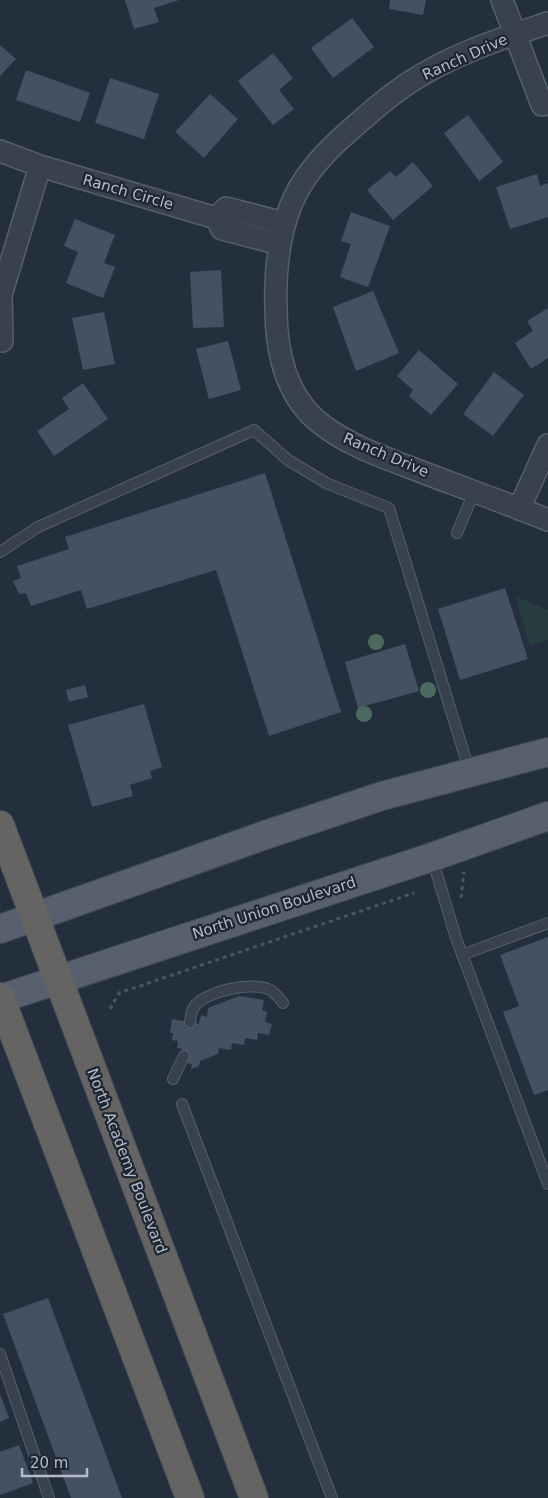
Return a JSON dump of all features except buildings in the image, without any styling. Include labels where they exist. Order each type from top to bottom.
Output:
[{"type":"highway","name":"North Academy Boulevard","points":[[0,825],[254,1498]]},
{"type":"highway","points":[[0,998],[190,1498]]},
{"type":"main road","points":[[0,929],[365,802],[548,752]]},
{"type":"main road","name":"North Union Boulevard","points":[[0,998],[432,857],[548,816]]},
{"type":"street","name":"Ranch Drive","points":[[502,0],[542,105]]},
{"type":"street","name":"Ranch Drive","points":[[548,23],[514,34],[454,58],[409,83],[378,106],[336,142],[316,166],[292,202],[284,223],[280,244],[275,292],[278,347],[286,376],[296,398],[315,419],[342,438],[380,455],[548,520]]},
{"type":"street","name":"Ranch Circle","points":[[0,151],[40,166],[216,218],[222,229],[280,244]]},
{"type":"street","points":[[2,341],[1,295],[40,166]]},
{"type":"street","points":[[216,218],[226,208],[284,223]]},
{"type":"street","points":[[518,508],[548,444]]},
{"type":"lane","points":[[0,552],[38,527],[254,430],[288,460],[328,484],[389,508],[470,773]]},
{"type":"lane","points":[[457,533],[474,492]]},
{"type":"lane","points":[[432,857],[462,954],[548,1184]]},
{"type":"lane","points":[[462,954],[548,923]]},
{"type":"lane","points":[[190,1022],[192,1008],[201,1000],[238,986],[252,986],[272,991],[283,1003]]},
{"type":"lane","points":[[173,1079],[184,1056]]},
{"type":"lane","points":[[182,1104],[332,1498]]},
{"type":"lane","points":[[0,1354],[48,1498]]},
{"type":"path","points":[[461,900],[463,873],[469,869]]},
{"type":"path","points":[[110,1009],[119,993],[414,893]]},
{"type":"green space","points":[[519,598],[548,610],[548,640],[530,646],[516,599]]}]
